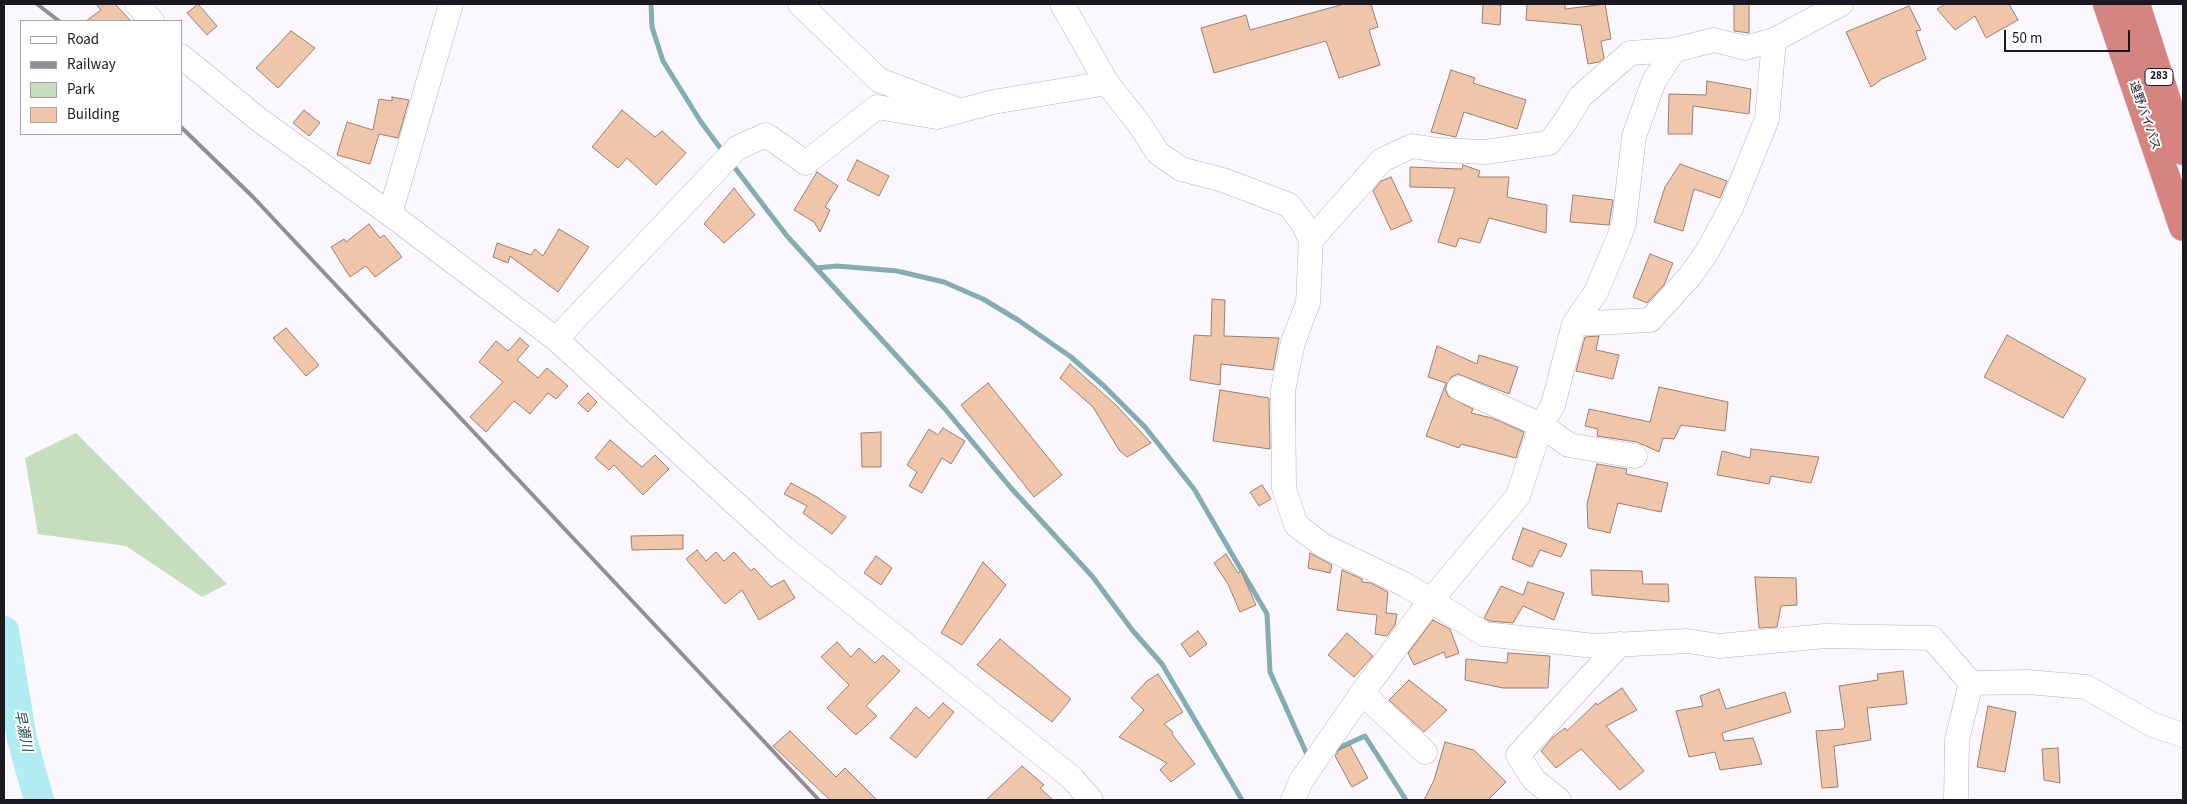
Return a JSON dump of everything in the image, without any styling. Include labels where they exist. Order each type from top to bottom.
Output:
[{"type":"highway","name":"遠野バイパス","points":[[2107,4],[2183,227]]},
{"type":"highway","name":"遠野バイパス","points":[[2136,4],[2183,151]]},
{"type":"street","points":[[137,4],[151,20]]},
{"type":"street","points":[[390,214],[451,4]]},
{"type":"street","points":[[800,4],[879,80],[958,110]]},
{"type":"street","points":[[1062,4],[1108,83],[1140,125],[1158,153],[1181,169],[1223,180],[1289,205],[1302,222],[1311,240],[1308,303],[1293,342],[1283,390],[1282,446],[1284,488],[1296,526],[1324,546],[1431,600],[1484,634],[1595,646],[1687,641],[1719,646],[1825,636],[1932,638],[1971,683]]},
{"type":"street","points":[[1311,240],[1382,160],[1412,146],[1438,150],[1485,152],[1548,143],[1565,122],[1580,97],[1630,53],[1674,50],[1714,40],[1745,48],[1774,40],[1842,4]]},
{"type":"street","points":[[1574,324],[1650,320],[1690,276],[1707,252],[1731,208],[1767,119],[1774,40]]},
{"type":"street","points":[[1293,800],[1308,772],[1328,743],[1431,600],[1518,496],[1541,425],[1553,405],[1574,324],[1596,292],[1624,223],[1634,136],[1654,81],[1674,50]]},
{"type":"street","points":[[182,57],[258,119],[390,214],[556,339],[784,548],[1072,778],[1091,800]]},
{"type":"street","points":[[556,339],[728,158],[766,135],[806,163],[878,107],[937,118],[958,110],[993,102],[1108,83]]},
{"type":"street","points":[[1460,388],[1541,425],[1568,444],[1635,456]]},
{"type":"street","points":[[1559,800],[1534,780],[1518,755],[1620,644]]},
{"type":"street","points":[[1971,683],[2027,682],[2086,687],[2153,725],[2183,735]]},
{"type":"street","points":[[1956,800],[1957,740],[1971,683]]},
{"type":"street","points":[[1362,694],[1425,752]]},
{"type":"green space","points":[[76,433],[227,584],[202,597],[126,546],[38,534],[25,458]]},
{"type":"building","points":[[96,4],[115,4],[130,20],[87,20],[101,10]]},
{"type":"building","points":[[198,4],[217,26],[207,35],[187,13]]},
{"type":"building","points":[[1344,4],[1371,4],[1378,27],[1369,30],[1380,65],[1339,78],[1326,41],[1214,73],[1201,28],[1246,15],[1250,30]]},
{"type":"building","points":[[1483,4],[1501,5],[1500,25],[1482,23]]},
{"type":"building","points":[[1527,4],[1565,4],[1565,9],[1605,4],[1611,39],[1601,41],[1604,58],[1599,62],[1588,64],[1581,25],[1526,20]]},
{"type":"building","points":[[1734,4],[1749,4],[1749,33],[1734,31]]},
{"type":"building","points":[[1945,4],[2009,4],[2018,20],[1986,38],[1975,16],[1955,30],[1937,9]]},
{"type":"building","points":[[1909,6],[1921,30],[1916,31],[1926,59],[1882,79],[1871,87],[1846,32]]},
{"type":"building","points":[[291,31],[315,48],[278,88],[256,68]]},
{"type":"building","points":[[1451,70],[1475,78],[1473,83],[1526,100],[1517,129],[1464,112],[1456,137],[1431,132]]},
{"type":"building","points":[[1707,81],[1751,89],[1749,114],[1693,106],[1692,134],[1668,134],[1669,94],[1706,95]]},
{"type":"building","points":[[392,97],[409,100],[398,138],[379,134],[370,164],[337,155],[347,122],[373,130],[379,99],[392,101]]},
{"type":"building","points":[[304,110],[320,123],[309,136],[293,123]]},
{"type":"building","points":[[622,110],[655,137],[662,131],[686,153],[656,185],[627,158],[618,168],[592,147]]},
{"type":"building","points":[[857,160],[889,176],[879,196],[847,180]]},
{"type":"building","points":[[1680,164],[1727,181],[1720,198],[1694,189],[1683,231],[1654,222],[1665,187]]},
{"type":"building","points":[[1463,165],[1480,171],[1478,177],[1509,177],[1507,197],[1547,205],[1546,233],[1489,218],[1480,243],[1459,238],[1456,247],[1438,242],[1455,188],[1410,187],[1410,167],[1462,169]]},
{"type":"building","points":[[817,172],[838,186],[825,207],[830,210],[820,232],[814,222],[794,210]]},
{"type":"building","points":[[1391,177],[1412,221],[1391,230],[1373,191],[1381,181]]},
{"type":"building","points":[[734,188],[755,215],[724,243],[704,224]]},
{"type":"building","points":[[1573,195],[1613,200],[1609,225],[1570,222]]},
{"type":"building","points":[[369,224],[380,238],[384,235],[402,257],[375,277],[366,266],[350,277],[331,247],[344,239],[346,242]]},
{"type":"building","points":[[559,229],[589,247],[558,292],[510,256],[508,263],[493,257],[497,243],[531,255],[535,249],[543,256]]},
{"type":"building","points":[[1650,254],[1673,263],[1664,285],[1647,303],[1633,297]]},
{"type":"building","points":[[1212,299],[1225,300],[1224,336],[1279,338],[1273,370],[1221,364],[1220,385],[1190,380],[1194,335],[1211,336]]},
{"type":"building","points":[[286,328],[319,365],[306,376],[273,338]]},
{"type":"building","points":[[2007,335],[2086,379],[2063,418],[1984,377]]},
{"type":"building","points":[[1599,336],[1596,350],[1619,355],[1613,379],[1576,371],[1585,337]]},
{"type":"building","points":[[520,338],[529,346],[517,360],[538,378],[547,368],[568,386],[556,399],[548,393],[530,414],[514,401],[486,432],[470,417],[503,382],[479,362],[496,341],[508,351]]},
{"type":"building","points":[[1437,346],[1477,364],[1479,355],[1518,367],[1509,394],[1458,374],[1451,377],[1445,389],[1448,396],[1473,409],[1471,413],[1492,418],[1524,432],[1516,458],[1461,444],[1459,448],[1426,436],[1446,383],[1428,377]]},
{"type":"building","points":[[1070,364],[1116,405],[1151,443],[1127,457],[1119,450],[1093,407],[1060,378]]},
{"type":"building","points":[[988,383],[1062,475],[1034,497],[961,405]]},
{"type":"building","points":[[1659,387],[1728,402],[1725,431],[1681,425],[1674,439],[1663,438],[1659,452],[1637,442],[1597,436],[1598,429],[1585,426],[1589,409],[1650,422]]},
{"type":"building","points":[[1220,390],[1269,398],[1270,449],[1213,441]]},
{"type":"building","points":[[588,393],[597,402],[588,412],[578,403]]},
{"type":"building","points":[[943,428],[965,441],[951,464],[942,458],[922,493],[909,486],[917,472],[907,465],[929,429],[938,435]]},
{"type":"building","points":[[881,432],[881,467],[862,467],[861,433]]},
{"type":"building","points":[[610,440],[642,467],[655,455],[669,469],[643,495],[614,465],[609,470],[595,458]]},
{"type":"building","points":[[1751,449],[1819,457],[1811,483],[1771,476],[1769,484],[1717,475],[1722,451],[1750,458]]},
{"type":"building","points":[[1597,464],[1627,469],[1626,474],[1668,483],[1661,512],[1618,503],[1610,533],[1588,528],[1587,504]]},
{"type":"building","points":[[791,483],[817,497],[846,517],[832,534],[803,513],[807,506],[784,494]]},
{"type":"building","points":[[1262,485],[1271,499],[1259,506],[1250,492]]},
{"type":"building","points":[[1523,528],[1567,544],[1561,557],[1540,550],[1532,567],[1512,559]]},
{"type":"building","points":[[683,535],[683,549],[632,550],[631,536]]},
{"type":"building","points":[[697,550],[706,561],[716,552],[724,561],[734,552],[751,571],[754,568],[771,587],[784,580],[795,598],[759,620],[742,590],[725,604],[686,559]]},
{"type":"building","points":[[1310,553],[1332,565],[1330,573],[1308,568]]},
{"type":"building","points":[[1226,554],[1238,573],[1241,571],[1256,605],[1240,612],[1228,584],[1214,563]]},
{"type":"building","points":[[876,556],[892,568],[881,585],[864,573]]},
{"type":"building","points":[[983,562],[1006,585],[962,645],[941,633]]},
{"type":"building","points":[[1342,570],[1362,579],[1362,582],[1371,583],[1388,592],[1386,613],[1397,614],[1395,625],[1387,636],[1375,634],[1377,615],[1337,610]]},
{"type":"building","points":[[1591,570],[1642,571],[1643,584],[1668,584],[1669,602],[1592,595]]},
{"type":"building","points":[[1755,577],[1796,578],[1797,605],[1781,606],[1777,627],[1759,628]]},
{"type":"building","points":[[1528,582],[1564,593],[1554,620],[1523,606],[1513,623],[1489,621],[1484,618],[1501,586],[1523,595]]},
{"type":"building","points":[[1433,620],[1450,629],[1459,653],[1446,658],[1444,652],[1414,665],[1408,653]]},
{"type":"building","points":[[1198,631],[1207,644],[1190,657],[1181,644]]},
{"type":"building","points":[[1347,633],[1373,656],[1354,677],[1328,655]]},
{"type":"building","points":[[1000,639],[1071,699],[1052,722],[977,665]]},
{"type":"building","points":[[837,642],[851,657],[859,648],[875,663],[883,655],[900,671],[866,706],[877,716],[856,735],[827,708],[849,685],[821,657]]},
{"type":"building","points":[[1508,653],[1550,656],[1548,688],[1503,688],[1465,680],[1466,659],[1507,663]]},
{"type":"building","points":[[1903,671],[1907,704],[1867,708],[1871,740],[1834,746],[1838,787],[1822,788],[1816,731],[1843,729],[1845,726],[1839,686],[1878,680],[1877,674]]},
{"type":"building","points":[[1158,674],[1183,712],[1164,724],[1173,732],[1172,734],[1195,764],[1171,782],[1160,770],[1167,763],[1119,737],[1144,710],[1131,698],[1147,681]]},
{"type":"building","points":[[1409,680],[1447,710],[1424,732],[1389,700]]},
{"type":"building","points":[[1622,688],[1637,710],[1606,726],[1644,771],[1620,790],[1581,749],[1556,768],[1541,751],[1553,737],[1565,728],[1567,731],[1596,703],[1597,705]]},
{"type":"building","points":[[1719,689],[1726,709],[1785,692],[1791,712],[1722,733],[1724,741],[1753,738],[1762,764],[1720,770],[1715,752],[1689,757],[1676,711],[1703,706],[1700,696]]},
{"type":"building","points":[[943,703],[954,712],[916,758],[890,738],[916,707],[929,718]]},
{"type":"building","points":[[1988,706],[2016,712],[2005,772],[1977,767]]},
{"type":"building","points":[[790,731],[836,777],[845,768],[877,800],[830,800],[773,746]]},
{"type":"building","points":[[1445,742],[1474,750],[1506,782],[1488,800],[1424,800],[1434,780]]},
{"type":"building","points":[[1350,745],[1368,778],[1352,787],[1335,756],[1339,750]]},
{"type":"building","points":[[2058,748],[2060,783],[2044,780],[2042,749]]},
{"type":"building","points":[[1022,766],[1044,785],[1040,788],[1053,800],[986,800]]},
{"type":"waterway","points":[[651,4],[652,27],[663,61],[701,122],[724,153]]},
{"type":"waterway","points":[[732,164],[787,236],[945,409],[1011,488],[1092,576],[1133,631],[1162,664],[1242,800]]},
{"type":"waterway","points":[[816,268],[837,266],[897,271],[944,282],[983,299],[1018,320],[1071,357],[1104,386],[1145,427],[1194,489],[1267,614],[1270,672],[1309,759]]},
{"type":"waterway","name":"早瀬川","points":[[4,631],[22,739],[39,800]]},
{"type":"waterway","points":[[1334,750],[1365,736],[1406,800]]},
{"type":"railway","points":[[37,4],[58,20]]},
{"type":"railway","points":[[182,128],[253,197],[819,800]]}]
